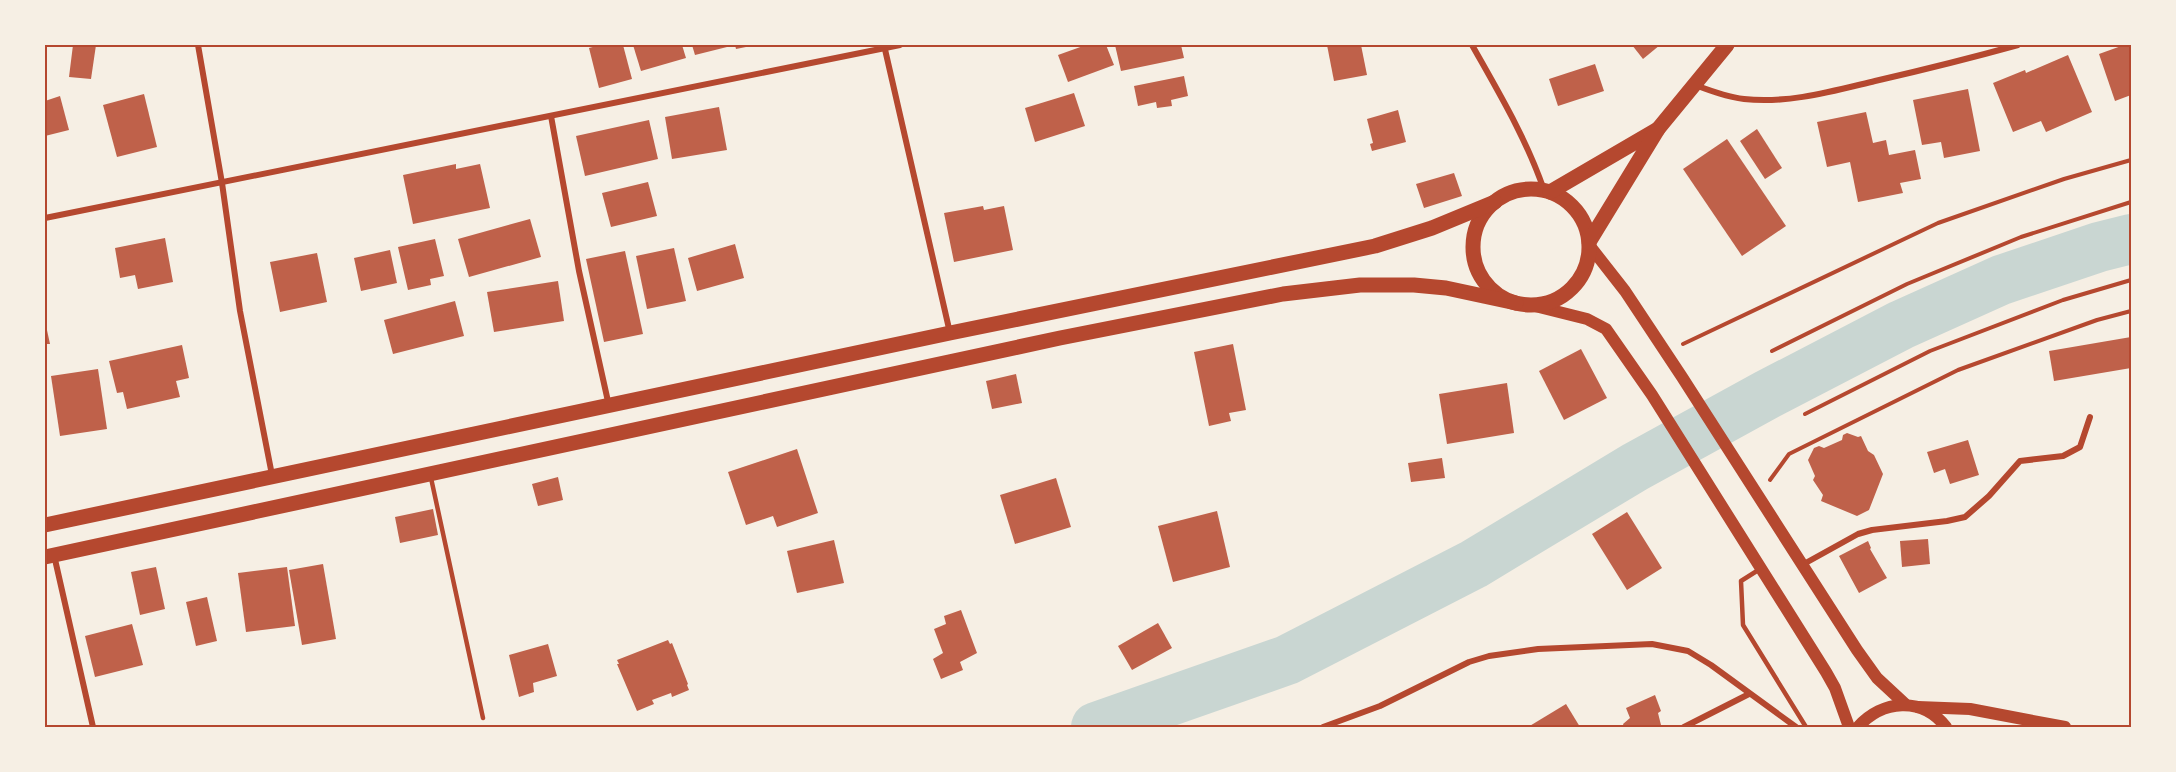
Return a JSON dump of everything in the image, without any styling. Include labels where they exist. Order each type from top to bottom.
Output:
[{"type":"main road","points":[[1589,244],[1658,129],[1727,45]]},
{"type":"main road","points":[[1547,191],[1658,129]]},
{"type":"main road","points":[[45,525],[950,333],[1375,246],[1432,228],[1495,202],[1513,192],[1534,189],[1547,191],[1560,196],[1577,212],[1587,231],[1589,244],[1586,267],[1580,280],[1570,290],[1552,301],[1523,304],[1503,297],[1487,284],[1479,272],[1475,259],[1474,238],[1485,212],[1495,202]]},
{"type":"main road","points":[[1589,244],[1625,291],[1666,352],[1877,678],[1912,706],[1930,712],[1946,727]]},
{"type":"main road","points":[[50,556],[1060,338],[1283,294],[1360,285],[1414,285],[1446,288],[1587,319],[1606,329],[1652,395],[1762,568],[1835,688],[1849,727]]},
{"type":"main road","points":[[1858,727],[1867,717],[1892,705],[1970,709],[2065,727]]},
{"type":"street","points":[[198,45],[222,183],[240,311],[272,478]]},
{"type":"street","points":[[45,218],[884,46],[900,45]]},
{"type":"street","points":[[1472,45],[1515,120],[1547,191]]},
{"type":"street","points":[[1695,85],[1726,96],[1744,99],[1764,100],[1804,96],[1931,68],[2018,45]]},
{"type":"street","points":[[884,46],[950,333]]},
{"type":"street","points":[[551,116],[579,271],[609,406]]},
{"type":"street","points":[[1802,565],[1858,534],[1965,517],[1989,496],[2020,461],[2063,456],[2080,447],[2090,417]]},
{"type":"street","points":[[50,556],[93,727]]},
{"type":"street","points":[[1323,727],[1380,706],[1469,662],[1489,656],[1538,650],[1652,644],[1688,651],[1796,727]]},
{"type":"street","points":[[1684,727],[1749,694]]},
{"type":"lane","points":[[430,473],[483,718]]},
{"type":"lane","points":[[1762,568],[1741,581],[1743,625],[1806,727]]},
{"type":"path","points":[[1666,352],[1938,223],[2064,179],[2131,160]]},
{"type":"path","points":[[1772,351],[1907,284],[2021,237],[2131,202]]},
{"type":"path","points":[[1805,414],[1930,351],[2062,300],[2131,280]]},
{"type":"path","points":[[1758,497],[1789,454],[1958,370],[2097,320],[2131,311]]},
{"type":"building","points":[[73,45],[96,45],[91,79],[69,77]]},
{"type":"building","points":[[600,45],[623,45],[632,79],[599,88],[589,48]]},
{"type":"building","points":[[633,45],[682,45],[686,58],[641,71]]},
{"type":"building","points":[[692,45],[731,45],[731,46],[695,55]]},
{"type":"building","points":[[735,45],[751,45],[751,46],[736,49]]},
{"type":"building","points":[[1086,45],[1106,45],[1114,65],[1068,82],[1058,55]]},
{"type":"building","points":[[1115,45],[1181,45],[1184,58],[1121,71]]},
{"type":"building","points":[[1327,45],[1361,45],[1367,75],[1334,81]]},
{"type":"building","points":[[1632,45],[1660,45],[1643,59]]},
{"type":"building","points":[[2124,45],[2131,45],[2131,95],[2115,101],[2099,54]]},
{"type":"building","points":[[2068,55],[2092,112],[2046,132],[2041,121],[2013,132],[1993,83],[2025,70],[2026,73]]},
{"type":"building","points":[[1595,64],[1604,91],[1558,106],[1549,79]]},
{"type":"building","points":[[1184,76],[1188,96],[1171,100],[1172,106],[1157,108],[1156,102],[1138,106],[1134,86]]},
{"type":"building","points":[[1968,89],[1980,151],[1944,158],[1941,142],[1922,145],[1913,100]]},
{"type":"building","points":[[1074,93],[1085,126],[1035,142],[1025,108]]},
{"type":"building","points":[[144,94],[157,147],[117,157],[103,105]]},
{"type":"building","points":[[60,96],[69,130],[45,136],[45,101]]},
{"type":"building","points":[[719,107],[727,150],[672,159],[665,117]]},
{"type":"building","points":[[1398,110],[1406,142],[1372,151],[1370,144],[1373,143],[1367,119]]},
{"type":"building","points":[[1866,112],[1873,143],[1886,140],[1889,155],[1915,150],[1921,179],[1900,183],[1903,193],[1858,202],[1850,162],[1827,167],[1817,122]]},
{"type":"building","points":[[649,120],[658,159],[585,176],[576,136]]},
{"type":"building","points":[[1757,129],[1782,168],[1765,179],[1740,141]]},
{"type":"building","points":[[1727,139],[1786,226],[1742,256],[1683,169]]},
{"type":"building","points":[[456,164],[456,169],[480,164],[490,208],[413,224],[403,175]]},
{"type":"building","points":[[1454,173],[1462,196],[1424,208],[1416,184]]},
{"type":"building","points":[[648,182],[657,216],[611,227],[602,193]]},
{"type":"building","points":[[983,206],[984,210],[1004,206],[1013,250],[954,262],[944,213]]},
{"type":"building","points":[[530,219],[541,257],[469,277],[458,239]]},
{"type":"building","points":[[165,238],[173,282],[138,289],[135,275],[120,278],[115,248]]},
{"type":"building","points":[[435,239],[444,276],[430,279],[431,285],[408,290],[398,247]]},
{"type":"building","points":[[735,244],[744,278],[697,291],[688,258]]},
{"type":"building","points":[[674,248],[686,301],[647,309],[636,256]]},
{"type":"building","points":[[390,250],[397,283],[361,291],[354,258]]},
{"type":"building","points":[[625,251],[643,334],[604,342],[586,259]]},
{"type":"building","points":[[317,253],[327,302],[280,312],[270,262]]},
{"type":"building","points":[[558,281],[564,321],[494,332],[487,292]]},
{"type":"building","points":[[455,301],[464,336],[393,354],[384,320]]},
{"type":"building","points":[[45,321],[50,344],[45,344]]},
{"type":"building","points":[[2131,337],[2131,368],[2054,381],[2049,351]]},
{"type":"building","points":[[1233,344],[1246,410],[1229,413],[1231,421],[1209,426],[1194,352]]},
{"type":"building","points":[[182,345],[189,378],[176,381],[180,397],[127,409],[123,392],[117,393],[109,361]]},
{"type":"building","points":[[1581,349],[1607,398],[1564,420],[1539,371]]},
{"type":"building","points":[[98,369],[107,429],[60,436],[51,376]]},
{"type":"building","points":[[1016,374],[1022,403],[992,409],[986,381]]},
{"type":"building","points":[[1507,383],[1514,433],[1447,444],[1439,394]]},
{"type":"building","points":[[1847,433],[1861,436],[1883,474],[1869,510],[1857,516],[1821,501],[1823,495],[1813,480],[1815,476],[1808,460],[1814,448],[1819,446],[1824,448],[1842,440],[1843,435]]},
{"type":"building","points":[[1968,440],[1979,475],[1950,484],[1945,469],[1934,473],[1927,452]]},
{"type":"building","points":[[797,449],[818,513],[777,527],[773,516],[746,525],[728,472]]},
{"type":"building","points":[[1442,458],[1445,478],[1411,482],[1408,463]]},
{"type":"building","points":[[558,477],[563,500],[538,506],[532,484]]},
{"type":"building","points":[[1056,478],[1071,527],[1015,544],[1000,495]]},
{"type":"building","points":[[433,509],[438,535],[400,543],[395,517]]},
{"type":"building","points":[[1217,511],[1230,567],[1173,582],[1158,526]]},
{"type":"building","points":[[1627,512],[1662,568],[1627,590],[1592,534]]},
{"type":"building","points":[[1928,539],[1930,564],[1902,567],[1900,541]]},
{"type":"building","points":[[834,540],[844,583],[797,593],[787,551]]},
{"type":"building","points":[[1868,541],[1870,549],[1887,578],[1859,593],[1839,556]]},
{"type":"building","points":[[323,564],[336,639],[302,645],[289,570]]},
{"type":"building","points":[[156,567],[165,609],[140,615],[131,572]]},
{"type":"building","points":[[287,567],[295,626],[246,632],[238,573]]},
{"type":"building","points":[[207,597],[217,641],[196,646],[186,602]]},
{"type":"building","points":[[961,610],[977,653],[960,662],[963,670],[941,679],[933,659],[943,653],[934,629],[946,624],[944,616]]},
{"type":"building","points":[[1158,623],[1172,648],[1132,670],[1118,646]]},
{"type":"building","points":[[132,624],[143,665],[95,677],[85,636]]},
{"type":"building","points":[[668,640],[670,644],[672,643],[689,690],[672,697],[671,693],[652,700],[654,704],[637,711],[617,660]]},
{"type":"building","points":[[548,644],[557,676],[533,683],[534,692],[519,697],[509,655]]},
{"type":"building","points":[[1655,695],[1661,711],[1658,713],[1661,725],[1658,727],[1624,727],[1623,724],[1630,718],[1626,708]]},
{"type":"building","points":[[1566,704],[1580,727],[1528,727]]},
{"type":"waterway","points":[[1096,727],[1287,660],[1474,564],[1635,467],[1901,325],[2001,280],[2099,247],[2131,239]]}]
